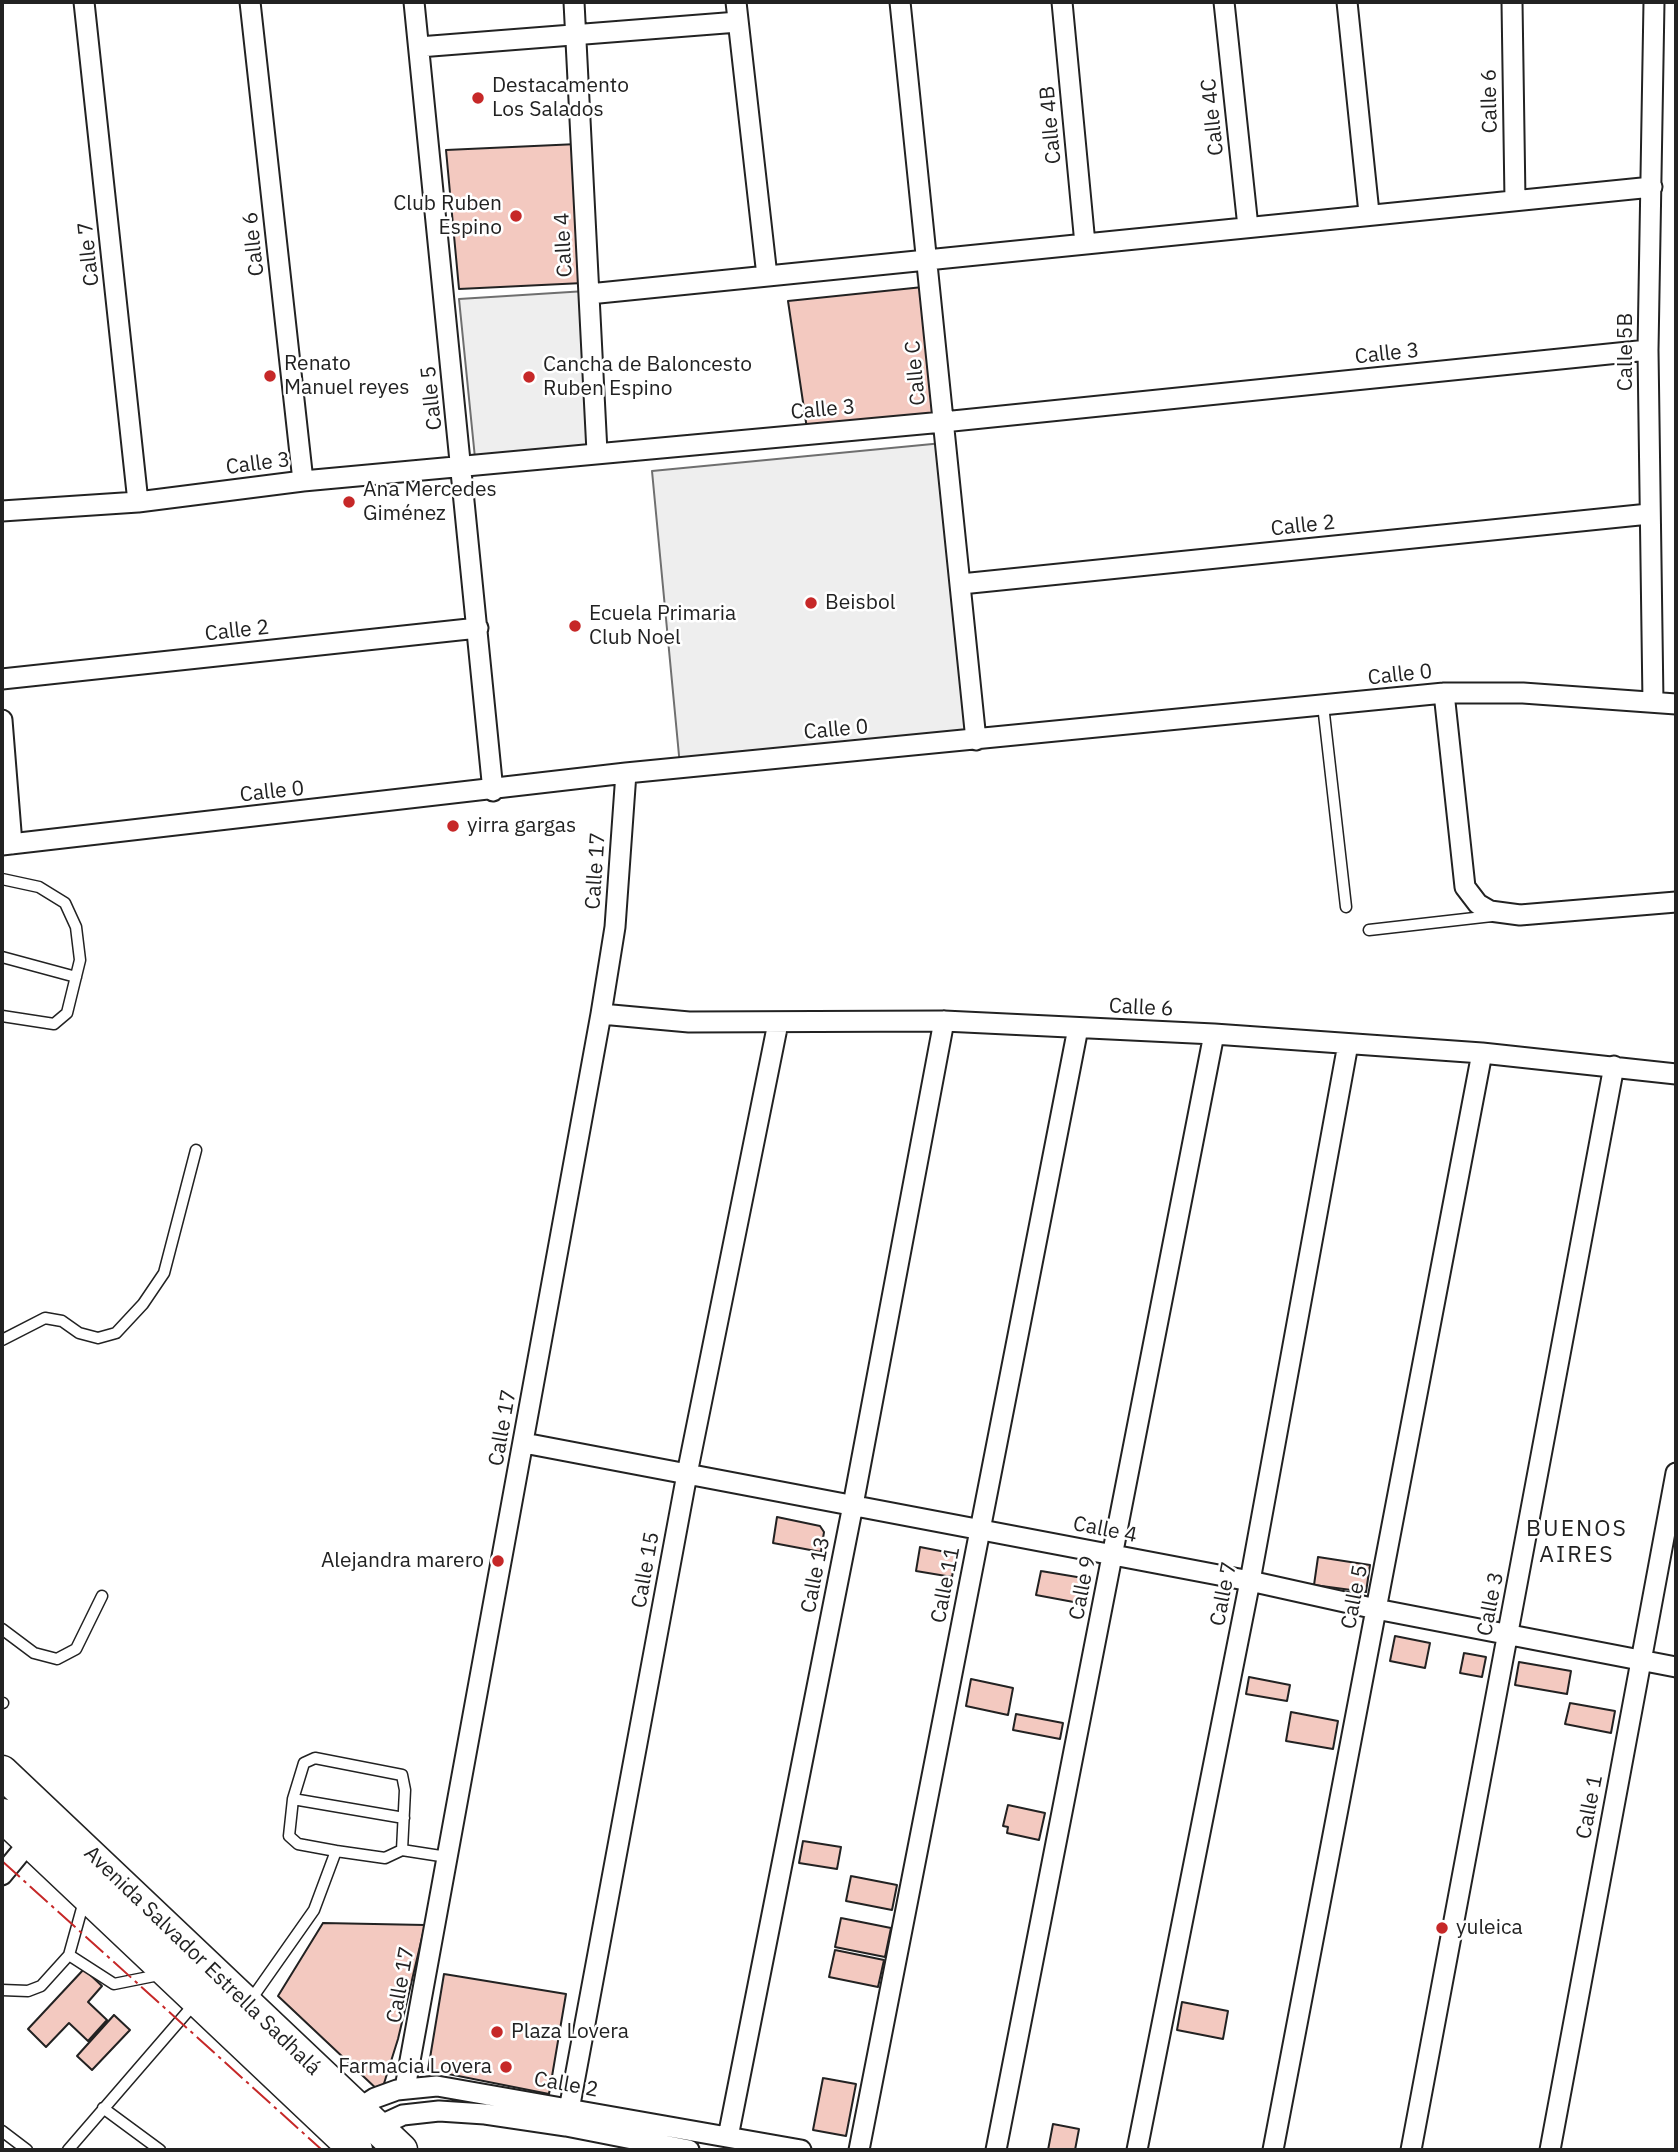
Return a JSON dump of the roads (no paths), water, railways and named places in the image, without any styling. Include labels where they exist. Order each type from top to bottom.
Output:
[{"type":"highway","name":"Avenida Salvador Estrella Sadhalá","points":[[2,1772],[247,2004],[355,2132]]},
{"type":"highway","name":"Avenida Salvador Estrella Sadhalá","points":[[2,1815],[16,1835],[86,1894],[198,2000],[355,2132],[401,2150]]},
{"type":"street","name":"Calle 7","points":[[84,2],[138,502]]},
{"type":"street","name":"Calle 6","points":[[250,2],[303,481]]},
{"type":"street","name":"Calle 5","points":[[414,2],[493,790]]},
{"type":"street","name":"Calle 4","points":[[574,2],[597,452]]},
{"type":"street","points":[[736,2],[767,276]]},
{"type":"street","name":"Calle C","points":[[900,2],[976,740]]},
{"type":"street","name":"Calle 4B","points":[[1062,2],[1085,244]]},
{"type":"street","name":"Calle 4C","points":[[1224,2],[1248,227]]},
{"type":"street","points":[[1347,2],[1369,213]]},
{"type":"street","name":"Calle 6","points":[[1511,2],[1514,200]]},
{"type":"street","name":"Calle 5B","points":[[1653,702],[1648,351],[1654,2]]},
{"type":"street","points":[[419,47],[738,22]]},
{"type":"street","points":[[589,294],[1369,213],[1652,187]]},
{"type":"street","name":"Calle 3","points":[[2,511],[138,502],[303,481],[943,422],[1648,351]]},
{"type":"street","name":"Calle 2","points":[[961,584],[1649,514]]},
{"type":"street","name":"Calle 2","points":[[2,679],[478,628]]},
{"type":"street","points":[[1444,693],[1465,887],[1478,904],[1503,915],[1676,902]]},
{"type":"street","name":"Calle 0","points":[[7,844],[626,773],[1444,693],[1523,694],[1676,704]]},
{"type":"street","points":[[2,720],[7,844]]},
{"type":"street","name":"Calle 17","points":[[405,2088],[601,1014],[615,927],[626,773]]},
{"type":"street","name":"Calle 6","points":[[601,1014],[689,1022],[944,1021],[1214,1034],[1482,1053],[1676,1074]]},
{"type":"street","name":"Calle 13","points":[[728,2137],[853,1506],[944,1021]]},
{"type":"street","name":"Calle 15","points":[[568,2117],[687,1474],[778,1023]]},
{"type":"street","name":"Calle 11","points":[[859,2150],[1078,1028]]},
{"type":"street","name":"Calle 9","points":[[996,2150],[1214,1034]]},
{"type":"street","name":"Calle 7","points":[[1137,2150],[1250,1581],[1348,1044]]},
{"type":"street","name":"Calle 5","points":[[1273,2150],[1482,1053]]},
{"type":"street","name":"Calle 3","points":[[1411,2150],[1614,1066]]},
{"type":"street","name":"Calle 4","points":[[524,1443],[1250,1581],[1376,1609],[1676,1667]]},
{"type":"street","name":"Calle 1","points":[[1550,2150],[1676,1473]]},
{"type":"street","points":[[2,1875],[16,1835],[51,1818]]},
{"type":"street","name":"Calle 2","points":[[355,2132],[375,2098],[405,2088],[437,2086],[568,2117],[689,2150]]},
{"type":"street","name":"Calle 2","points":[[355,2132],[403,2115],[439,2110],[568,2117],[728,2137],[801,2150]]},
{"type":"lane","points":[[1324,705],[1346,907]]},
{"type":"lane","points":[[2,879],[39,887],[65,903],[76,927],[80,960],[67,1013],[54,1024],[2,1016]]},
{"type":"lane","points":[[1368,930],[1503,915]]},
{"type":"lane","points":[[2,957],[76,976]]},
{"type":"lane","points":[[2,1340],[45,1318],[62,1321],[79,1333],[98,1338],[116,1333],[143,1304],[164,1273],[196,1150]]},
{"type":"lane","points":[[2,1629],[41,1657],[57,1659],[76,1649],[102,1596]]},
{"type":"lane","points":[[402,1850],[405,1781],[402,1775],[388,1770],[309,1759],[300,1768],[288,1829],[292,1840],[385,1858],[402,1850],[447,1857]]},
{"type":"lane","points":[[293,1799],[404,1818]]},
{"type":"lane","points":[[247,2004],[314,1910],[335,1850]]},
{"type":"lane","points":[[2,1990],[28,1991],[41,1986],[69,1955],[86,1894]]},
{"type":"lane","points":[[69,1955],[114,1984],[169,1973]]},
{"type":"lane","points":[[68,2150],[198,2000]]},
{"type":"lane","points":[[103,2108],[160,2150]]},
{"type":"lane","points":[[2,2131],[27,2150]]},
{"type":"place","name":"Destacamento Los Salados","points":[[478,98]]},
{"type":"place","name":"Club Ruben Espino","points":[[516,216]]},
{"type":"place","name":"Renato Manuel reyes","points":[[270,376]]},
{"type":"place","name":"Cancha de Baloncesto Ruben Espino","points":[[529,377]]},
{"type":"place","name":"Ana Mercedes Giménez","points":[[349,502]]},
{"type":"place","name":"Beisbol","points":[[811,603]]},
{"type":"place","name":"Ecuela Primaria Club Noel","points":[[575,626]]},
{"type":"place","name":"yirra gargas","points":[[453,826]]},
{"type":"place","name":"Alejandra marero","points":[[498,1561]]},
{"type":"place","name":"yuleica","points":[[1442,1928]]},
{"type":"place","name":"Plaza Lovera","points":[[497,2032]]},
{"type":"place","name":"Farmacia Lovera","points":[[506,2067]]},
{"type":"district","name":"BUENOS AIRES","points":[[1577,1542]]}]
